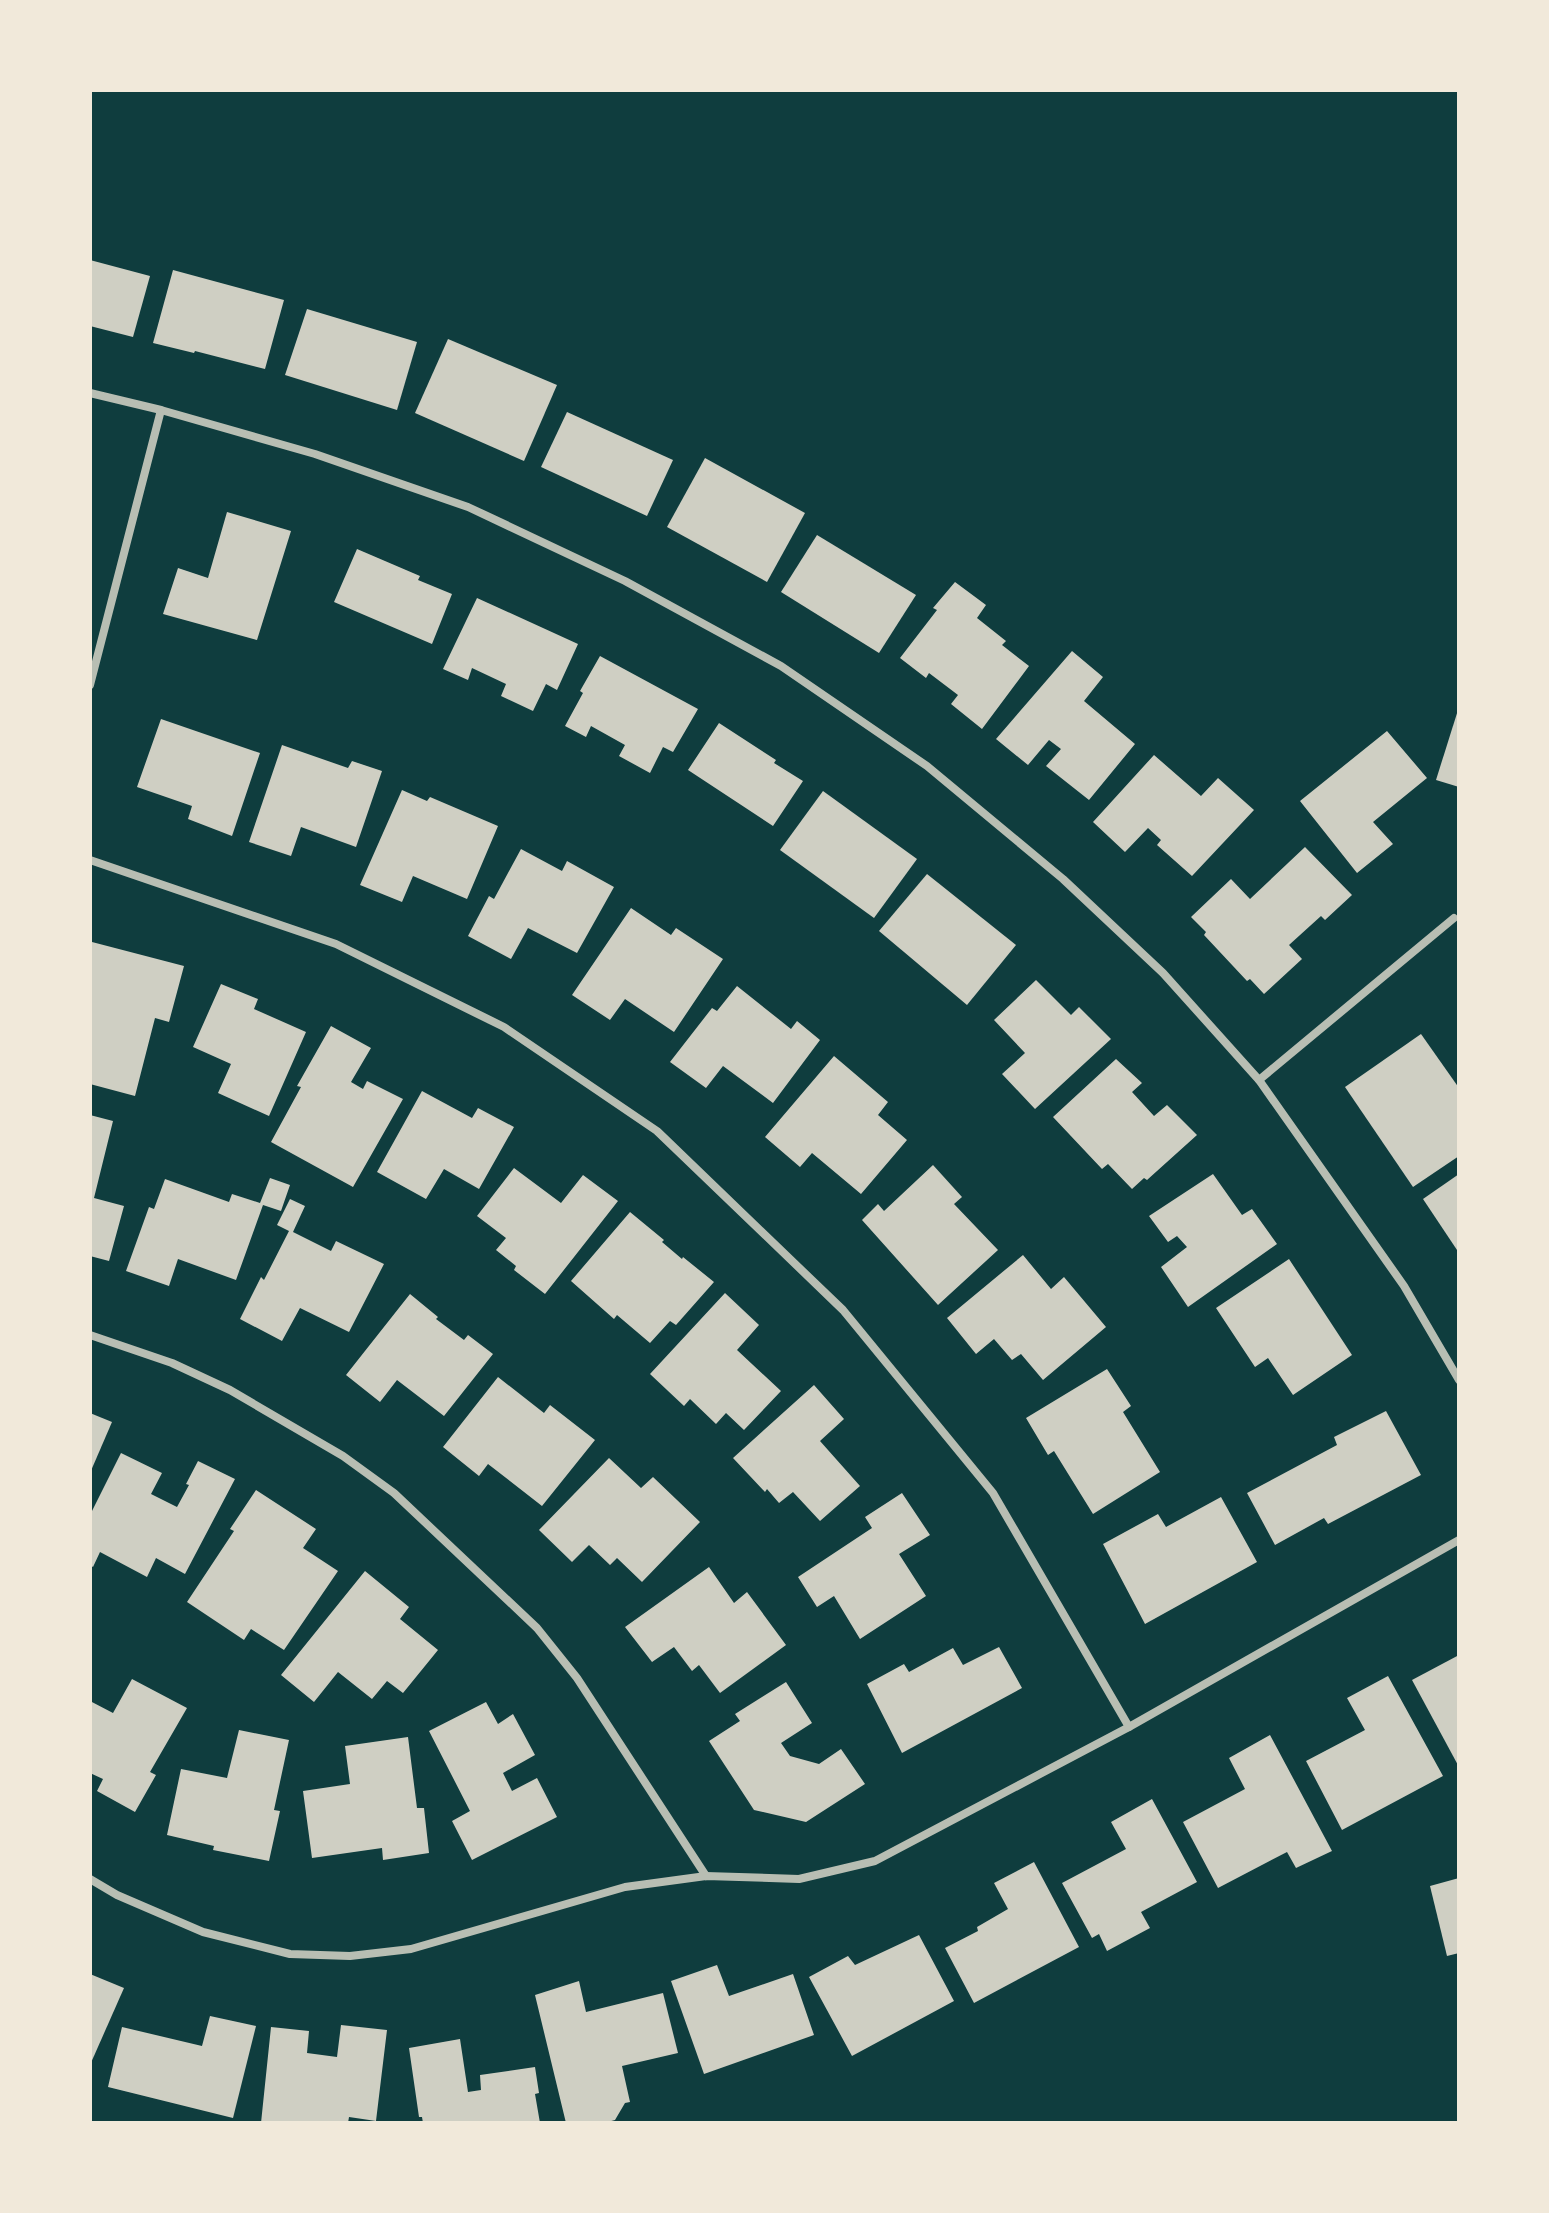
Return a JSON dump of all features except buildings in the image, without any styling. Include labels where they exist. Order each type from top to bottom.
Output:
[{"type":"street","points":[[90,393],[315,454],[468,507],[625,581],[781,666],[927,766],[1063,879],[1163,973],[1259,1080],[1404,1286],[1459,1380]]},
{"type":"street","points":[[90,685],[161,410]]},
{"type":"street","points":[[90,860],[336,944],[504,1027],[657,1131],[843,1310],[993,1493],[1129,1727]]},
{"type":"street","points":[[1259,1080],[1454,918]]},
{"type":"street","points":[[90,1335],[172,1363],[230,1390],[343,1456],[394,1493],[537,1628],[577,1678],[706,1876]]},
{"type":"street","points":[[90,1879],[117,1895],[203,1932],[290,1954],[350,1956],[411,1949],[625,1887],[706,1876],[799,1879],[875,1861],[1129,1727],[1459,1540]]}]
